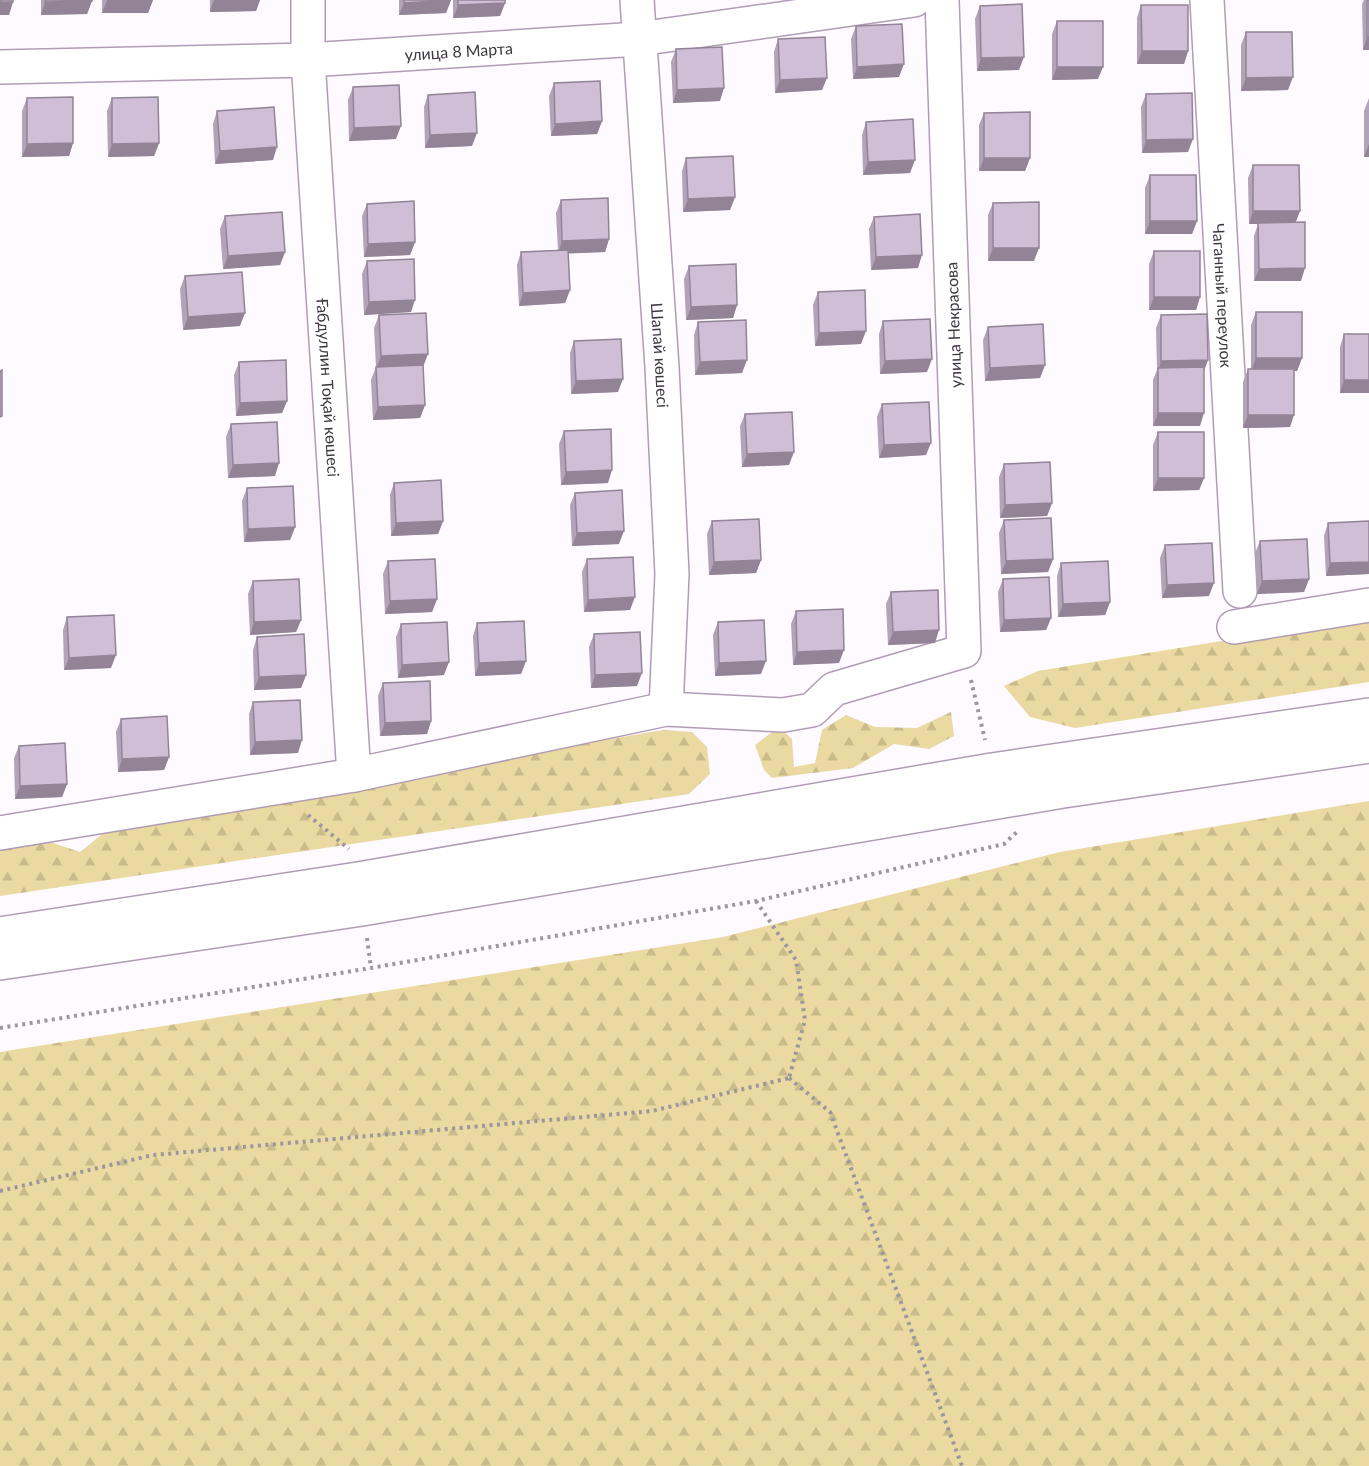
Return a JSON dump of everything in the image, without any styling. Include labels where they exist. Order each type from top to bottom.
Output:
[{"type":"street","name":"Ғабдуллин Тоқай көшесі","points":[[308,0],[308,60],[354,775]]},
{"type":"street","name":"Шапай көшесі","points":[[637,0],[662,367],[672,574],[666,709]]},
{"type":"street","name":"улица 8 Марта","points":[[0,67],[308,60],[639,39],[914,0]]},
{"type":"street","name":"улица Некрасова","points":[[942,0],[964,651]]},
{"type":"street","name":"Чаганный переулок","points":[[1207,0],[1240,591]]},
{"type":"street","points":[[1234,627],[1369,605]]},
{"type":"street","points":[[0,833],[354,775],[666,709],[783,715],[812,710],[834,688],[964,651]]},
{"type":"street","points":[[0,934],[358,879],[992,770],[1369,715]]},
{"type":"street","points":[[0,963],[362,909],[1063,790],[1369,746]]},
{"type":"path","points":[[964,651],[992,770]]},
{"type":"path","points":[[275,788],[355,854]]},
{"type":"path","points":[[0,1028],[370,968],[756,901],[1004,844],[1021,829]]},
{"type":"path","points":[[756,901],[796,960],[806,1020],[789,1078]]},
{"type":"path","points":[[0,1191],[153,1155],[652,1111],[789,1078]]},
{"type":"path","points":[[789,1078],[830,1112],[962,1466]]},
{"type":"green space","points":[[1369,617],[1369,682],[1075,728],[1030,717],[1004,686],[1038,671]]},
{"type":"green space","points":[[951,712],[954,736],[929,749],[894,744],[853,768],[772,778],[764,770],[755,745],[779,727],[792,739],[794,767],[815,763],[822,730],[846,715],[875,727],[917,728]]},
{"type":"green space","points":[[663,730],[692,732],[707,747],[710,774],[689,794],[0,896],[0,845],[38,838],[80,852],[115,824]]},
{"type":"green space","points":[[1369,801],[1369,1466],[0,1466],[0,1052],[723,937],[1060,852]]},
{"type":"building","points":[[0,0],[13,0],[13,2],[0,2]]},
{"type":"building","points":[[45,0],[92,0],[92,1],[45,2]]},
{"type":"building","points":[[404,0],[451,0],[404,3]]},
{"type":"building","points":[[458,0],[505,0],[505,3],[458,5]]},
{"type":"building","points":[[1367,0],[1369,0],[1369,37],[1367,37]]},
{"type":"building","points":[[1022,4],[1024,57],[981,58],[980,6]]},
{"type":"building","points":[[1141,5],[1188,5],[1188,51],[1142,51]]},
{"type":"building","points":[[1057,21],[1103,21],[1103,67],[1057,67]]},
{"type":"building","points":[[902,24],[904,64],[857,67],[856,26]]},
{"type":"building","points":[[1246,32],[1292,32],[1293,77],[1246,78]]},
{"type":"building","points":[[825,37],[827,78],[780,80],[778,39]]},
{"type":"building","points":[[722,47],[724,88],[677,90],[676,49]]},
{"type":"building","points":[[600,81],[602,121],[555,124],[554,83]]},
{"type":"building","points":[[399,85],[401,126],[354,128],[353,87]]},
{"type":"building","points":[[475,92],[477,133],[430,135],[428,95]]},
{"type":"building","points":[[1192,93],[1193,139],[1146,140],[1146,94]]},
{"type":"building","points":[[73,97],[73,143],[27,144],[27,98]]},
{"type":"building","points":[[158,97],[159,143],[112,144],[112,98]]},
{"type":"building","points":[[274,107],[277,147],[220,151],[217,111]]},
{"type":"building","points":[[1030,112],[1030,158],[984,158],[984,113]]},
{"type":"building","points":[[913,119],[915,160],[868,162],[866,122]]},
{"type":"building","points":[[733,156],[735,197],[688,199],[686,158]]},
{"type":"building","points":[[1253,165],[1299,165],[1300,211],[1253,211]]},
{"type":"building","points":[[1150,175],[1196,175],[1197,221],[1150,221]]},
{"type":"building","points":[[608,198],[609,239],[562,241],[561,200]]},
{"type":"building","points":[[414,201],[415,242],[368,244],[367,204]]},
{"type":"building","points":[[1039,202],[1039,248],[993,248],[993,203]]},
{"type":"building","points":[[282,212],[285,252],[228,256],[225,216]]},
{"type":"building","points":[[920,214],[922,255],[876,257],[874,217]]},
{"type":"building","points":[[1305,222],[1305,268],[1259,269],[1258,223]]},
{"type":"building","points":[[568,250],[570,290],[523,293],[521,252]]},
{"type":"building","points":[[1154,251],[1200,251],[1200,297],[1154,297]]},
{"type":"building","points":[[414,259],[415,300],[369,302],[367,261]]},
{"type":"building","points":[[736,264],[737,305],[691,307],[689,266]]},
{"type":"building","points":[[242,272],[245,313],[188,317],[185,276]]},
{"type":"building","points":[[865,290],[866,331],[819,333],[818,292]]},
{"type":"building","points":[[1256,312],[1302,312],[1302,358],[1256,358]]},
{"type":"building","points":[[426,313],[428,354],[381,356],[379,315]]},
{"type":"building","points":[[1207,314],[1208,360],[1161,361],[1161,315]]},
{"type":"building","points":[[930,319],[932,359],[885,361],[883,321]]},
{"type":"building","points":[[746,320],[747,360],[700,362],[698,322]]},
{"type":"building","points":[[1043,324],[1045,365],[990,368],[988,327]]},
{"type":"building","points":[[1344,334],[1369,334],[1369,380],[1344,380]]},
{"type":"building","points":[[621,339],[623,379],[576,381],[574,341]]},
{"type":"building","points":[[286,360],[287,401],[240,403],[239,362]]},
{"type":"building","points":[[423,365],[425,405],[378,407],[376,367]]},
{"type":"building","points":[[1204,367],[1204,413],[1158,413],[1158,368]]},
{"type":"building","points":[[1248,369],[1294,369],[1294,415],[1248,415]]},
{"type":"building","points":[[2,370],[2,416],[0,417],[0,371]]},
{"type":"building","points":[[929,402],[931,443],[884,445],[882,404]]},
{"type":"building","points":[[792,412],[794,452],[747,454],[745,414]]},
{"type":"building","points":[[277,422],[279,463],[233,465],[231,424]]},
{"type":"building","points":[[611,429],[612,470],[566,472],[564,431]]},
{"type":"building","points":[[1158,432],[1204,432],[1204,478],[1158,478]]},
{"type":"building","points":[[1050,462],[1052,503],[1005,505],[1004,464]]},
{"type":"building","points":[[441,480],[443,521],[396,523],[394,483]]},
{"type":"building","points":[[293,486],[295,527],[248,529],[247,488]]},
{"type":"building","points":[[622,490],[624,531],[577,533],[575,493]]},
{"type":"building","points":[[1051,518],[1053,559],[1006,561],[1004,520]]},
{"type":"building","points":[[759,519],[761,560],[714,562],[712,521]]},
{"type":"building","points":[[1369,521],[1369,562],[1330,563],[1328,523]]},
{"type":"building","points":[[1307,539],[1309,579],[1262,581],[1260,541]]},
{"type":"building","points":[[1212,543],[1214,583],[1167,585],[1165,545]]},
{"type":"building","points":[[633,557],[635,597],[588,600],[587,559]]},
{"type":"building","points":[[435,559],[437,599],[390,601],[388,561]]},
{"type":"building","points":[[1108,561],[1110,602],[1063,604],[1061,563]]},
{"type":"building","points":[[1049,577],[1051,618],[1004,620],[1003,579]]},
{"type":"building","points":[[299,579],[301,620],[254,622],[253,581]]},
{"type":"building","points":[[938,590],[939,630],[893,632],[891,592]]},
{"type":"building","points":[[843,609],[844,650],[797,652],[796,611]]},
{"type":"building","points":[[114,615],[116,655],[69,658],[67,617]]},
{"type":"building","points":[[764,620],[766,661],[719,663],[718,622]]},
{"type":"building","points":[[524,621],[526,661],[479,663],[477,623]]},
{"type":"building","points":[[447,622],[449,662],[402,665],[401,624]]},
{"type":"building","points":[[640,632],[642,673],[595,675],[594,634]]},
{"type":"building","points":[[304,634],[306,675],[259,677],[257,637]]},
{"type":"building","points":[[430,681],[431,721],[385,723],[383,683]]},
{"type":"building","points":[[300,700],[302,740],[255,742],[253,702]]},
{"type":"building","points":[[167,716],[169,757],[122,759],[121,719]]},
{"type":"building","points":[[65,743],[67,784],[20,786],[19,746]]}]
